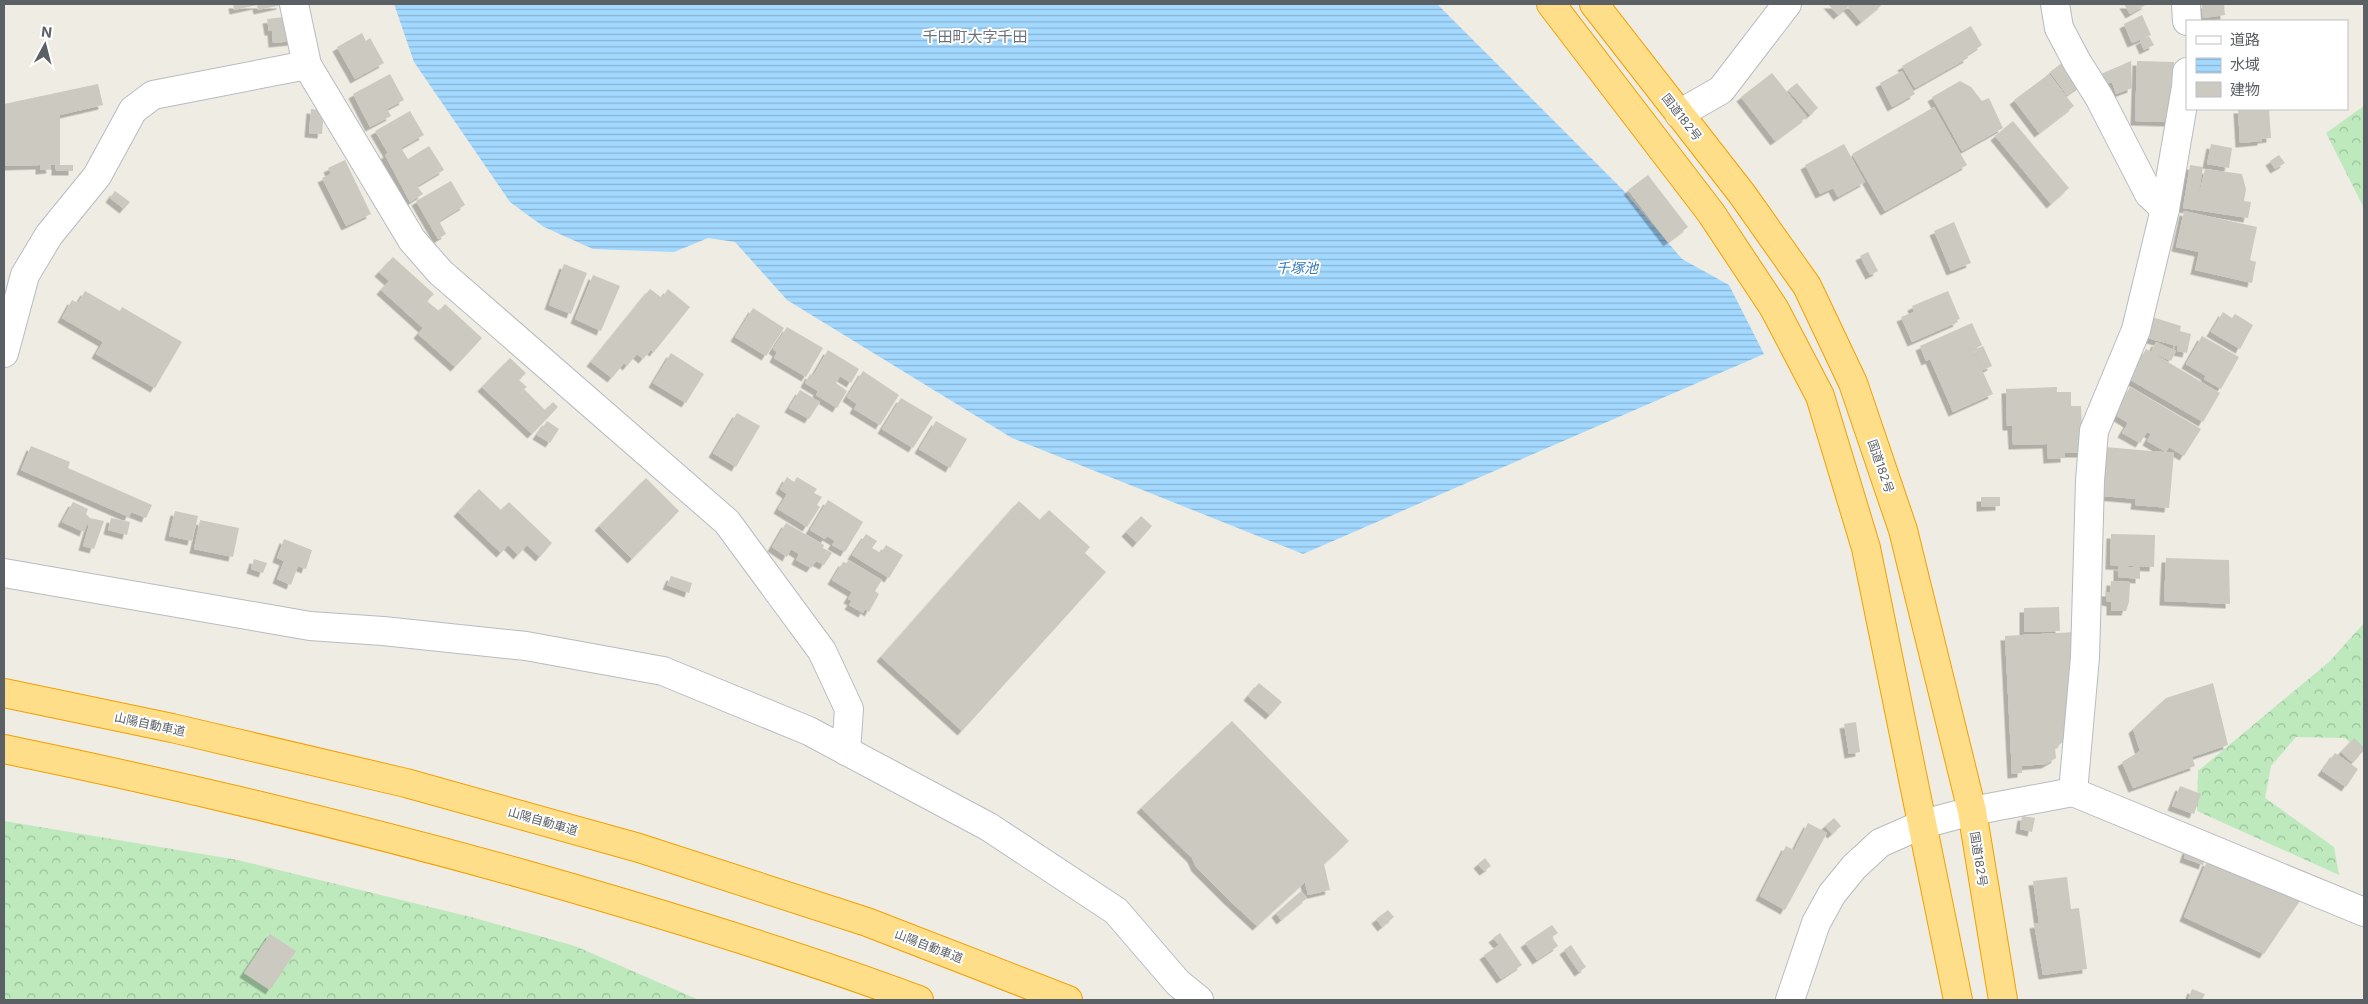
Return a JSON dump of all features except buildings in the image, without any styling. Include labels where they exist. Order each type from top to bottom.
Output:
[{"type":"highway","points":[[1551,4],[1711,214],[1774,308],[1820,396],[1866,548],[1958,1000]]},
{"type":"highway","name":"国道182号","points":[[1594,4],[1742,194],[1807,286],[1853,383],[1903,530],[1972,811],[2003,1000]]},
{"type":"highway","name":"山陽自動車道","points":[[4,693],[172,728],[396,781],[639,848],[867,922],[1068,1000]]},
{"type":"highway","points":[[4,749],[158,780],[390,837],[627,904],[844,972],[919,1000]]},
{"type":"street","points":[[294,4],[307,65],[412,240],[440,272],[728,522],[822,651],[849,709],[846,751]]},
{"type":"street","points":[[1679,114],[1722,90],[1787,4]]},
{"type":"street","points":[[2055,4],[2059,28],[2077,62],[2099,97],[2149,194],[2165,209]]},
{"type":"street","points":[[2186,4],[2188,20]]},
{"type":"street","points":[[4,353],[24,275],[49,234],[97,176],[133,110],[153,95],[307,65]]},
{"type":"street","points":[[2073,792],[2086,657],[2090,481],[2094,431],[2136,330],[2165,209],[2186,87]]},
{"type":"street","points":[[4,573],[310,626],[383,631],[526,646],[663,671],[809,731],[989,827],[1116,912],[1178,983],[1199,1000]]},
{"type":"street","points":[[1790,1000],[1816,923],[1832,894],[1854,867],[1880,844],[1923,824],[1972,811],[2073,792],[2364,912]]},
{"type":"green space","points":[[2364,106],[2364,208],[2326,133]]},
{"type":"green space","points":[[2364,623],[2364,754],[2345,738],[2296,737],[2271,766],[2265,798],[2334,847],[2339,875],[2197,811],[2198,771],[2329,662]]},
{"type":"green space","points":[[4,821],[238,860],[471,917],[575,946],[699,1000],[4,1000]]},
{"type":"water","name":"千塚池","points":[[394,4],[1437,4],[1623,190],[1682,259],[1729,285],[1764,354],[1303,554],[1012,438],[787,300],[735,242],[708,238],[674,252],[593,249],[544,227],[510,202],[414,62]]},
{"type":"district","name":"千田町大字千田","points":[[975,36]]}]
